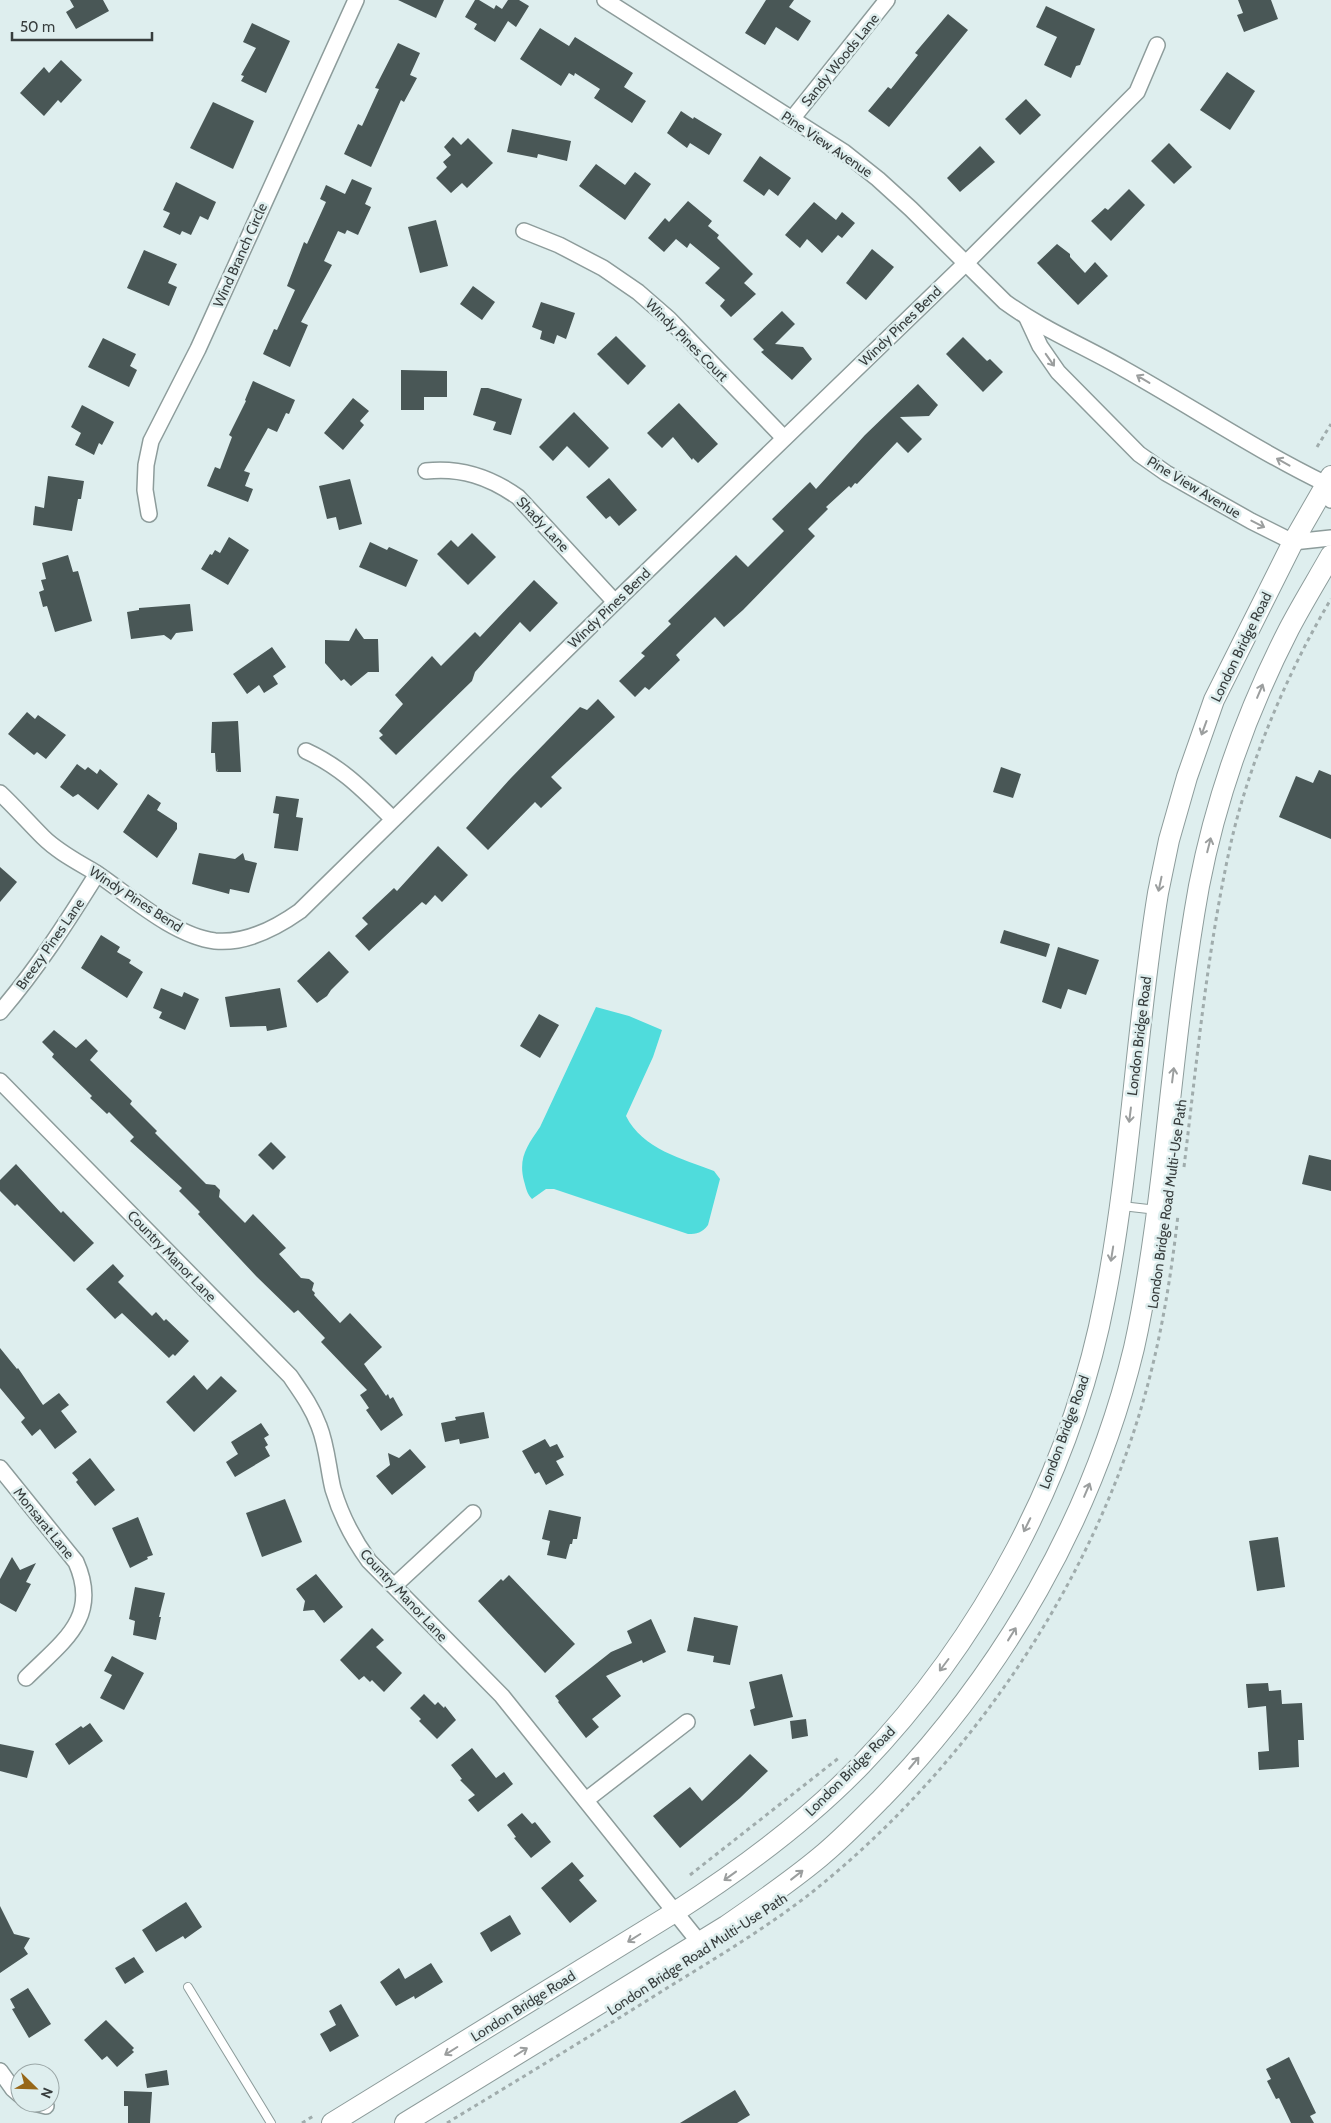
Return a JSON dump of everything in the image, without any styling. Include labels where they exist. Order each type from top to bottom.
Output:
[{"type":"main road","name":"London Bridge Road","points":[[332,2123],[675,1912],[767,1850],[815,1809],[861,1765],[911,1709],[951,1656],[981,1609],[1016,1548],[1052,1472],[1071,1423],[1090,1362],[1105,1300],[1119,1206],[1152,932],[1169,840],[1187,777],[1214,700],[1293,542],[1329,487]]},
{"type":"main road","points":[[405,2123],[765,1900],[821,1856],[856,1824],[907,1772],[957,1713],[995,1661],[1024,1615],[1071,1527],[1097,1467],[1114,1418],[1135,1340],[1148,1278],[1199,884],[1217,813],[1240,741],[1260,691],[1289,629],[1331,555]]},
{"type":"street","name":"Wind Branch Circle","points":[[149,514],[145,490],[146,465],[151,441],[198,349],[356,0]]},
{"type":"street","name":"Pine View Avenue","points":[[605,0],[844,152],[878,179],[1005,302],[1026,318],[1102,356],[1284,463],[1329,487]]},
{"type":"street","name":"Sandy Woods Lane","points":[[792,119],[887,0]]},
{"type":"street","name":"Windy Pines Bend","points":[[0,793],[43,837],[61,852],[97,874],[154,914],[191,934],[215,941],[239,939],[262,933],[280,925],[300,911],[615,602],[966,263],[1137,92],[1157,45]]},
{"type":"street","name":"Windy Pines Court","points":[[524,231],[559,245],[594,264],[638,292],[669,319],[784,438]]},
{"type":"street","name":"Pine View Avenue","points":[[1026,318],[1040,346],[1058,372],[1139,454],[1166,473],[1293,542]]},
{"type":"street","name":"Shady Lane","points":[[426,471],[457,470],[479,475],[500,484],[518,497],[615,602]]},
{"type":"street","points":[[1293,542],[1331,538]]},
{"type":"street","points":[[306,750],[328,761],[344,772],[393,819]]},
{"type":"street","name":"Breezy Pines Lane","points":[[0,1012],[40,961],[97,874]]},
{"type":"street","name":"Country Manor Lane","points":[[0,1081],[290,1376],[308,1402],[319,1425],[333,1488],[342,1516],[369,1561],[502,1696],[699,1942]]},
{"type":"street","name":"Monsarat Lane","points":[[0,1468],[76,1562],[83,1577],[84,1607],[78,1622],[69,1635],[26,1678]]},
{"type":"street","points":[[394,1586],[473,1513]]},
{"type":"street","points":[[586,1800],[687,1722]]},
{"type":"street","points":[[0,2071],[10,2085]]},
{"type":"lane","points":[[1119,1206],[1157,1210]]},
{"type":"lane","points":[[188,1987],[272,2123]]},
{"type":"path","points":[[1317,448],[1331,424]]},
{"type":"path","name":"London Bridge Road Multi-Use Path","points":[[1183,1171],[1212,938],[1230,846],[1242,801],[1284,690],[1331,599]]},
{"type":"path","name":"London Bridge Road Multi-Use Path","points":[[448,2123],[745,1940],[810,1894],[854,1856],[920,1791],[962,1743],[996,1699],[1050,1616],[1092,1536],[1121,1468],[1150,1375],[1169,1290],[1179,1210]]},
{"type":"path","points":[[690,1875],[846,1751]]},
{"type":"water","points":[[596,1007],[629,1016],[662,1030],[653,1057],[626,1116],[642,1137],[653,1145],[677,1157],[714,1171],[720,1179],[708,1225],[704,1230],[688,1234],[554,1189],[546,1189],[532,1199],[528,1193],[522,1173],[525,1152],[540,1127]]},
{"type":"building","points":[[70,0],[103,0],[109,11],[76,29],[66,12],[74,7]]},
{"type":"building","points":[[398,0],[444,0],[436,18]]},
{"type":"building","points":[[475,0],[479,0],[494,9],[496,5],[502,9],[508,0],[519,0],[529,6],[516,27],[508,21],[495,42],[474,29],[477,24],[465,17]]},
{"type":"building","points":[[766,0],[794,0],[789,7],[811,21],[798,41],[776,27],[765,45],[745,33]]},
{"type":"building","points":[[1238,0],[1271,0],[1278,19],[1244,32],[1237,15],[1243,13]]},
{"type":"building","points":[[1046,6],[1095,29],[1080,65],[1076,66],[1071,78],[1044,65],[1057,37],[1036,27]]},
{"type":"building","points":[[948,14],[968,30],[889,127],[868,111],[888,87],[891,89],[918,55],[915,53]]},
{"type":"building","points":[[252,23],[290,41],[266,93],[241,81],[244,76],[241,75],[256,48],[243,42]]},
{"type":"building","points":[[540,28],[569,46],[575,37],[633,73],[624,87],[646,101],[632,123],[594,98],[600,89],[575,73],[574,76],[569,73],[561,86],[520,59]]},
{"type":"building","points":[[398,43],[420,53],[410,75],[417,78],[404,102],[401,100],[371,167],[344,154],[358,124],[362,126],[379,89],[375,88]]},
{"type":"building","points":[[61,60],[82,80],[61,103],[58,100],[44,116],[20,93],[44,67],[49,73]]},
{"type":"building","points":[[1227,72],[1255,91],[1230,130],[1200,110]]},
{"type":"building","points":[[1026,99],[1041,115],[1020,135],[1005,119]]},
{"type":"building","points":[[213,102],[254,121],[233,169],[190,148]]},
{"type":"building","points":[[681,111],[722,134],[709,155],[690,143],[687,148],[667,133]]},
{"type":"building","points":[[512,129],[571,141],[567,161],[538,154],[537,158],[507,152]]},
{"type":"building","points":[[453,137],[461,145],[468,138],[493,163],[467,188],[462,183],[451,193],[436,178],[447,167],[443,162],[451,155],[444,147]]},
{"type":"building","points":[[1169,143],[1192,167],[1174,184],[1151,161]]},
{"type":"building","points":[[980,146],[995,162],[960,192],[947,178]]},
{"type":"building","points":[[760,156],[791,178],[778,196],[769,189],[764,196],[743,181]]},
{"type":"building","points":[[596,164],[625,185],[635,172],[651,184],[625,220],[579,186]]},
{"type":"building","points":[[352,179],[372,188],[365,204],[371,207],[358,235],[347,230],[345,234],[338,231],[324,261],[332,265],[301,322],[308,325],[290,367],[263,354],[274,329],[277,330],[295,290],[287,286],[304,242],[307,244],[326,202],[320,199],[326,185],[345,194]]},
{"type":"building","points":[[176,182],[216,202],[208,220],[200,216],[191,235],[182,231],[180,235],[163,227],[170,213],[163,210]]},
{"type":"building","points":[[1129,189],[1145,205],[1111,241],[1091,221],[1105,208],[1108,210]]},
{"type":"building","points":[[688,201],[712,221],[708,226],[719,235],[717,238],[753,274],[744,283],[756,294],[731,317],[720,306],[725,300],[705,283],[720,268],[690,243],[687,248],[676,239],[664,252],[648,238],[665,218],[669,222]]},
{"type":"building","points":[[814,202],[836,220],[842,212],[855,223],[842,238],[838,235],[822,253],[807,239],[800,248],[785,235]]},
{"type":"building","points":[[436,220],[448,266],[420,273],[408,227]]},
{"type":"building","points":[[1057,244],[1070,254],[1070,257],[1085,273],[1095,262],[1108,276],[1078,305],[1037,263]]},
{"type":"building","points":[[872,249],[894,267],[866,300],[846,283]]},
{"type":"building","points":[[144,250],[177,264],[168,283],[177,287],[169,306],[127,288]]},
{"type":"building","points":[[473,286],[495,302],[482,320],[460,304]]},
{"type":"building","points":[[541,302],[575,313],[566,339],[557,335],[554,344],[540,339],[542,331],[532,327]]},
{"type":"building","points":[[782,311],[795,324],[775,344],[803,347],[812,359],[792,380],[761,352],[764,350],[753,339]]},
{"type":"building","points":[[616,336],[646,366],[628,385],[597,354]]},
{"type":"building","points":[[963,337],[987,361],[990,359],[1003,372],[983,392],[946,354]]},
{"type":"building","points":[[103,338],[136,354],[130,366],[137,370],[129,387],[88,367]]},
{"type":"building","points":[[401,370],[447,371],[447,397],[424,397],[424,410],[401,410]]},
{"type":"building","points":[[253,381],[295,400],[289,414],[286,413],[277,432],[268,428],[244,471],[250,473],[245,486],[253,489],[248,502],[207,486],[215,467],[220,469],[232,437],[229,435],[246,401]]},
{"type":"building","points":[[918,384],[938,405],[929,416],[900,417],[922,439],[908,453],[897,442],[857,484],[855,483],[851,488],[849,486],[826,507],[828,509],[808,529],[815,536],[743,610],[724,627],[715,617],[676,655],[680,660],[649,690],[645,687],[635,697],[619,681],[645,656],[641,653],[671,624],[668,621],[736,555],[748,567],[784,531],[772,519],[810,482],[816,489],[865,435]]},
{"type":"building","points":[[481,388],[488,388],[522,399],[511,435],[493,430],[496,422],[473,415]]},
{"type":"building","points":[[353,398],[369,411],[360,421],[364,425],[343,450],[324,433]]},
{"type":"building","points":[[679,403],[718,444],[698,463],[693,458],[692,460],[673,437],[662,448],[647,433]]},
{"type":"building","points":[[82,405],[114,422],[102,445],[99,443],[94,455],[75,445],[81,433],[71,427]]},
{"type":"building","points":[[574,412],[609,448],[589,468],[567,446],[553,461],[539,447]]},
{"type":"building","points":[[48,476],[84,481],[81,499],[78,499],[72,531],[33,525],[35,506],[44,508]]},
{"type":"building","points":[[609,478],[637,510],[619,526],[610,516],[606,519],[586,497]]},
{"type":"building","points":[[350,479],[362,524],[339,530],[336,517],[327,519],[319,486]]},
{"type":"building","points":[[472,533],[496,557],[468,585],[437,554],[451,540],[458,547]]},
{"type":"building","points":[[229,537],[249,550],[228,585],[201,569],[210,554],[212,555],[215,550],[220,553]]},
{"type":"building","points":[[370,542],[387,550],[389,547],[418,560],[406,587],[359,567]]},
{"type":"building","points":[[68,555],[73,572],[78,571],[92,621],[55,632],[47,606],[43,607],[39,592],[44,590],[41,580],[46,579],[42,563]]},
{"type":"building","points":[[534,580],[558,603],[530,632],[520,622],[475,672],[472,681],[396,755],[379,738],[383,735],[379,731],[403,704],[395,695],[432,656],[441,666],[475,632],[480,637]]},
{"type":"building","points":[[190,604],[193,631],[176,633],[171,640],[164,635],[131,639],[127,612],[139,610],[139,608]]},
{"type":"building","points":[[356,628],[364,639],[378,639],[379,672],[368,672],[351,686],[344,679],[341,681],[325,663],[325,640],[349,641]]},
{"type":"building","points":[[272,647],[286,667],[273,676],[278,684],[264,693],[259,685],[247,694],[233,674]]},
{"type":"building","points":[[598,699],[615,717],[551,777],[562,788],[541,808],[535,802],[488,850],[466,828],[511,778],[580,707],[587,710]]},
{"type":"building","points":[[27,712],[35,719],[38,715],[66,735],[46,759],[37,752],[34,755],[8,734]]},
{"type":"building","points":[[238,721],[241,772],[217,772],[218,769],[216,772],[215,753],[211,753],[212,722]]},
{"type":"building","points":[[77,764],[85,770],[88,767],[97,774],[100,769],[118,784],[98,810],[78,794],[73,797],[60,787]]},
{"type":"building","points":[[1001,767],[1021,774],[1013,798],[993,792]]},
{"type":"building","points":[[1319,770],[1331,775],[1331,839],[1279,817],[1296,776],[1313,783]]},
{"type":"building","points":[[148,794],[161,803],[157,810],[177,823],[177,829],[157,858],[123,832]]},
{"type":"building","points":[[276,796],[299,799],[296,817],[303,818],[298,851],[274,848],[279,814],[273,813]]},
{"type":"building","points":[[438,846],[468,875],[442,902],[435,895],[426,905],[422,902],[369,951],[355,936],[368,924],[362,918],[394,888],[397,891]]},
{"type":"building","points":[[199,853],[235,859],[243,853],[245,860],[257,863],[249,893],[230,889],[229,894],[192,884]]},
{"type":"building","points":[[0,867],[17,882],[0,902]]},
{"type":"building","points":[[1004,930],[1050,944],[1046,957],[1000,943]]},
{"type":"building","points":[[101,935],[120,947],[117,952],[131,960],[129,963],[143,972],[127,998],[81,968]]},
{"type":"building","points":[[1058,947],[1099,960],[1086,995],[1068,989],[1061,1009],[1042,1002]]},
{"type":"building","points":[[329,951],[349,972],[327,996],[317,1003],[297,981]]},
{"type":"building","points":[[161,988],[182,997],[184,992],[199,999],[185,1030],[159,1018],[162,1012],[153,1008]]},
{"type":"building","points":[[280,988],[287,1027],[267,1031],[266,1026],[230,1027],[225,997]]},
{"type":"building","points":[[539,1014],[559,1025],[540,1058],[520,1046]]},
{"type":"building","points":[[54,1030],[76,1048],[86,1039],[98,1051],[90,1060],[132,1101],[130,1104],[157,1131],[155,1133],[206,1184],[215,1185],[220,1190],[219,1197],[245,1223],[253,1214],[286,1248],[279,1254],[301,1278],[309,1279],[314,1283],[312,1290],[315,1293],[314,1295],[340,1323],[350,1313],[382,1347],[364,1364],[386,1396],[388,1394],[390,1399],[393,1397],[403,1415],[381,1431],[366,1410],[369,1408],[360,1395],[367,1390],[321,1342],[325,1338],[298,1310],[294,1313],[256,1276],[198,1214],[200,1212],[179,1191],[182,1188],[130,1141],[134,1137],[109,1112],[107,1114],[90,1098],[92,1096],[52,1057],[54,1054],[42,1042]]},
{"type":"building","points":[[271,1142],[286,1157],[273,1170],[258,1155]]},
{"type":"building","points":[[1309,1155],[1331,1160],[1331,1191],[1302,1184]]},
{"type":"building","points":[[16,1164],[61,1213],[63,1211],[94,1243],[74,1262],[17,1204],[15,1206],[0,1191],[0,1180]]},
{"type":"building","points":[[113,1264],[124,1276],[118,1282],[152,1316],[156,1312],[189,1341],[175,1356],[173,1354],[169,1358],[122,1313],[115,1319],[86,1289]]},
{"type":"building","points":[[0,1348],[18,1368],[43,1405],[59,1393],[69,1405],[61,1411],[77,1432],[55,1449],[40,1429],[32,1436],[21,1422],[25,1418],[0,1388]]},
{"type":"building","points":[[194,1375],[207,1390],[221,1376],[237,1391],[194,1432],[166,1402]]},
{"type":"building","points":[[484,1412],[489,1438],[460,1444],[459,1439],[445,1442],[441,1423],[456,1420],[455,1417]]},
{"type":"building","points":[[261,1423],[269,1435],[264,1438],[268,1445],[265,1447],[270,1456],[235,1477],[226,1462],[238,1454],[231,1442]]},
{"type":"building","points":[[545,1439],[550,1447],[557,1444],[564,1457],[556,1461],[564,1475],[546,1485],[539,1472],[535,1474],[522,1451]]},
{"type":"building","points":[[410,1449],[426,1467],[392,1495],[376,1476],[390,1465],[388,1453],[399,1458]]},
{"type":"building","points":[[90,1458],[115,1490],[95,1506],[76,1482],[78,1480],[72,1473]]},
{"type":"building","points":[[285,1499],[302,1542],[262,1557],[246,1513]]},
{"type":"building","points":[[549,1510],[581,1517],[577,1539],[573,1539],[572,1544],[570,1544],[566,1559],[547,1555],[550,1541],[542,1539]]},
{"type":"building","points":[[138,1517],[153,1555],[130,1568],[112,1528]]},
{"type":"building","points":[[1278,1537],[1285,1587],[1257,1591],[1249,1541]]},
{"type":"building","points":[[12,1557],[20,1570],[36,1563],[26,1582],[31,1584],[16,1612],[0,1603],[0,1579]]},
{"type":"building","points":[[316,1574],[343,1607],[324,1623],[314,1610],[303,1611],[305,1601],[296,1589]]},
{"type":"building","points":[[509,1575],[575,1644],[545,1673],[478,1601],[501,1579],[503,1581]]},
{"type":"building","points":[[135,1587],[165,1593],[156,1640],[133,1635],[135,1621],[129,1619]]},
{"type":"building","points":[[694,1617],[738,1626],[730,1665],[713,1662],[714,1656],[687,1651]]},
{"type":"building","points":[[651,1619],[666,1652],[643,1663],[642,1660],[606,1676],[621,1696],[592,1719],[599,1727],[586,1738],[555,1696],[611,1652],[632,1643],[627,1631]]},
{"type":"building","points":[[372,1628],[384,1640],[376,1647],[402,1673],[384,1692],[372,1680],[370,1682],[364,1676],[359,1680],[340,1660]]},
{"type":"building","points":[[112,1656],[144,1673],[124,1710],[100,1698],[112,1675],[104,1671]]},
{"type":"building","points":[[782,1674],[793,1717],[754,1726],[750,1710],[755,1708],[749,1682]]},
{"type":"building","points":[[1268,1683],[1269,1691],[1281,1690],[1282,1704],[1302,1703],[1304,1740],[1298,1740],[1299,1767],[1259,1770],[1258,1752],[1269,1751],[1266,1706],[1248,1708],[1246,1684]]},
{"type":"building","points":[[424,1694],[435,1705],[438,1702],[444,1708],[445,1706],[456,1720],[437,1739],[419,1721],[421,1719],[410,1708]]},
{"type":"building","points":[[806,1719],[808,1736],[792,1739],[790,1721]]},
{"type":"building","points":[[90,1723],[103,1741],[69,1765],[55,1744],[81,1726],[83,1728]]},
{"type":"building","points":[[0,1744],[34,1751],[27,1778],[0,1771]]},
{"type":"building","points":[[472,1748],[496,1778],[504,1772],[513,1784],[478,1812],[468,1800],[475,1795],[460,1780],[462,1779],[451,1765]]},
{"type":"building","points":[[750,1754],[768,1771],[740,1798],[680,1848],[653,1816],[690,1787],[702,1801]]},
{"type":"building","points":[[522,1813],[532,1824],[535,1822],[551,1842],[531,1858],[514,1838],[516,1837],[507,1825]]},
{"type":"building","points":[[572,1862],[584,1876],[579,1880],[597,1901],[570,1923],[541,1888]]},
{"type":"building","points":[[186,1902],[202,1927],[185,1939],[183,1936],[156,1952],[142,1930]]},
{"type":"building","points":[[0,1906],[14,1934],[30,1938],[24,1948],[28,1954],[0,1973]]},
{"type":"building","points":[[510,1915],[521,1934],[491,1952],[480,1933]]},
{"type":"building","points":[[134,1957],[144,1972],[125,1984],[115,1968]]},
{"type":"building","points":[[431,1963],[443,1982],[415,1999],[414,1996],[396,2006],[380,1982],[399,1968],[405,1979]]},
{"type":"building","points":[[28,1988],[51,2024],[29,2038],[12,2009],[15,2008],[10,1999]]},
{"type":"building","points":[[341,2004],[359,2036],[330,2052],[320,2034],[336,2025],[329,2011]]},
{"type":"building","points":[[106,2020],[134,2048],[132,2050],[134,2052],[117,2067],[107,2056],[102,2060],[84,2040]]},
{"type":"building","points":[[1289,2057],[1316,2113],[1310,2116],[1314,2123],[1291,2123],[1279,2098],[1276,2099],[1267,2081],[1271,2079],[1266,2069]]},
{"type":"building","points":[[167,2070],[169,2085],[147,2088],[145,2074]]},
{"type":"building","points":[[735,2090],[750,2115],[737,2123],[680,2123]]},
{"type":"building","points":[[124,2091],[152,2092],[150,2123],[128,2123],[128,2106],[124,2106]]}]
